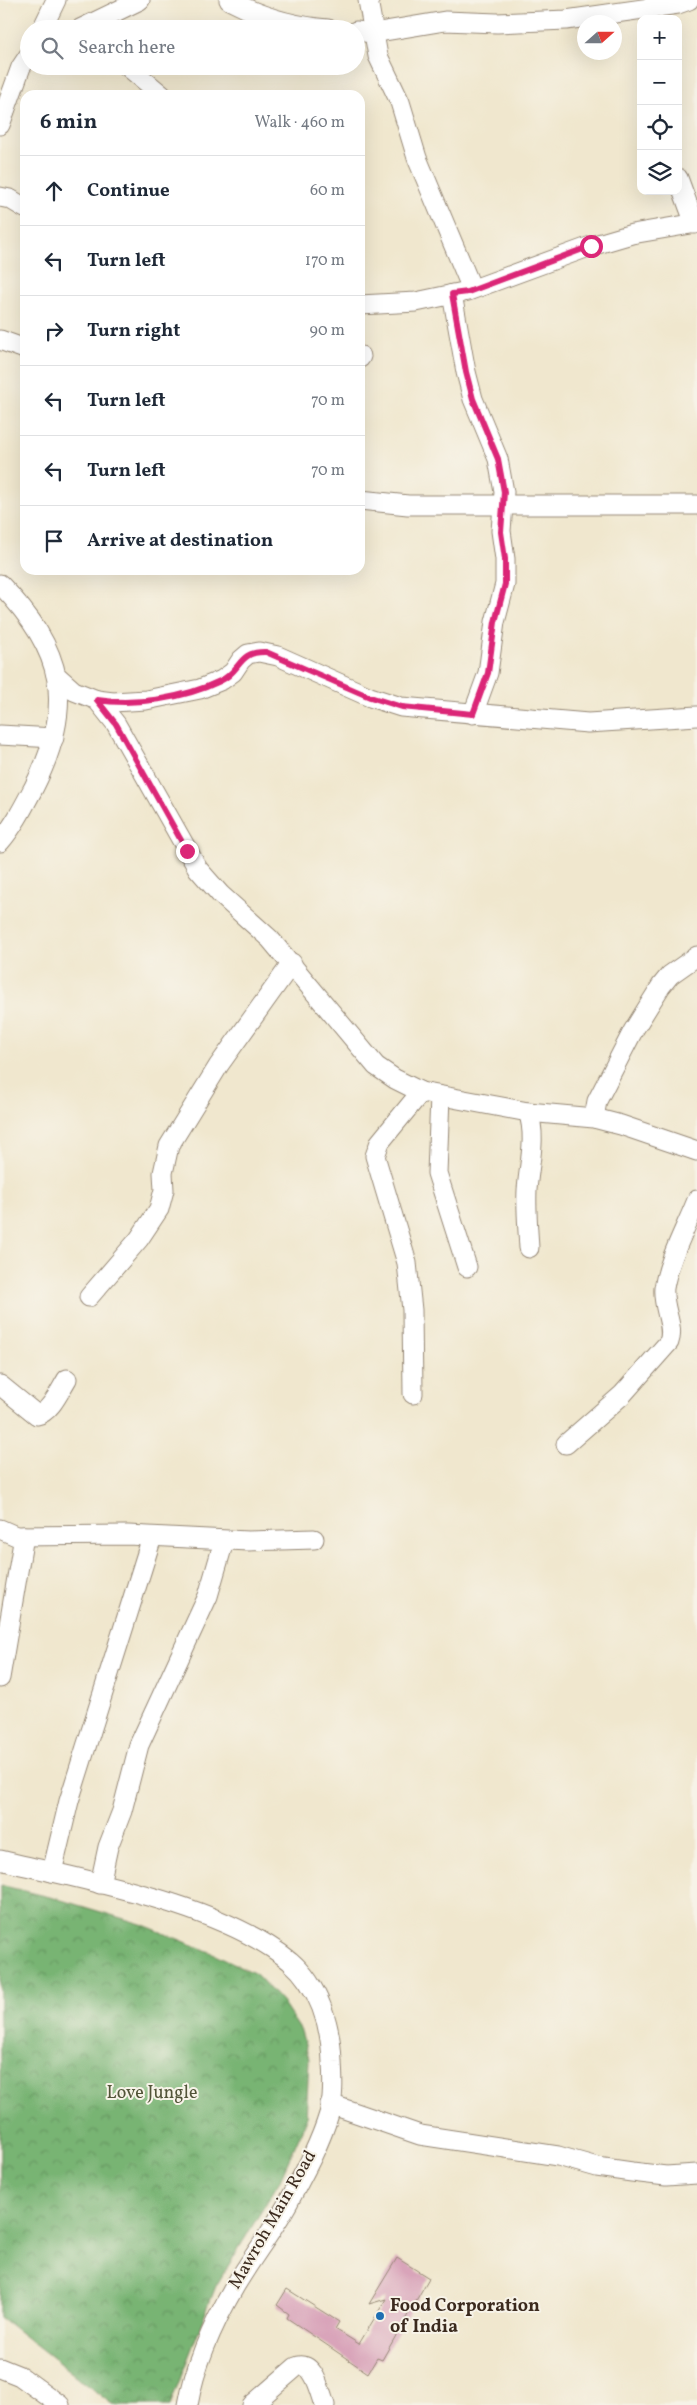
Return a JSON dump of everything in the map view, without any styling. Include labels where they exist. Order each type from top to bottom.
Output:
[{"type":"street","points":[[46,20],[56,0]]},
{"type":"street","points":[[99,20],[140,0]]},
{"type":"street","points":[[229,0],[263,16],[279,20]]},
{"type":"street","points":[[368,0],[365,32],[400,102],[417,158],[472,290]]},
{"type":"street","points":[[365,32],[445,21],[497,23],[566,20],[681,1]]},
{"type":"street","points":[[0,78],[20,65]]},
{"type":"street","points":[[0,125],[20,75]]},
{"type":"street","points":[[138,75],[156,90]]},
{"type":"street","points":[[365,305],[390,305],[472,290],[591,246],[632,234],[696,224],[682,188]]},
{"type":"street","points":[[0,197],[20,206]]},
{"type":"street","points":[[452,294],[466,372],[476,408],[498,459],[503,476],[505,504],[501,532],[505,559],[505,584],[495,622],[488,673],[473,714]]},
{"type":"street","points":[[0,340],[20,347]]},
{"type":"street","points":[[365,501],[408,505],[697,505]]},
{"type":"street","points":[[0,584],[20,604],[38,631],[52,656],[59,683],[54,738],[47,759],[23,808],[0,842]]},
{"type":"street","points":[[56,674],[74,691],[97,700],[113,702],[146,700],[200,689],[222,680],[248,654],[266,652],[370,697],[402,707],[588,724],[697,716]]},
{"type":"street","points":[[97,700],[116,724],[198,869],[220,894],[270,939],[292,963],[338,1023],[376,1066],[395,1079],[421,1092],[528,1112],[594,1118],[697,1151]]},
{"type":"street","points":[[0,735],[54,738]]},
{"type":"street","points":[[594,1118],[597,1101],[645,1010],[670,975],[697,956]]},
{"type":"street","points":[[89,1297],[139,1239],[159,1209],[164,1190],[163,1173],[169,1146],[219,1065],[292,963]]},
{"type":"street","points":[[413,1394],[412,1310],[408,1263],[375,1156],[380,1142],[421,1092]]},
{"type":"street","points":[[440,1097],[437,1173],[466,1267]]},
{"type":"street","points":[[528,1112],[532,1123],[527,1192],[529,1248]]},
{"type":"street","points":[[566,1444],[622,1395],[669,1342],[672,1335],[664,1305],[664,1288],[697,1200]]},
{"type":"street","points":[[0,1386],[37,1415],[43,1414],[67,1379]]},
{"type":"street","points":[[0,1529],[16,1536],[120,1535],[224,1541],[314,1539]]},
{"type":"street","points":[[0,1678],[24,1536]]},
{"type":"street","points":[[52,1872],[69,1802],[152,1537]]},
{"type":"street","points":[[100,1884],[108,1847],[122,1810],[139,1745],[208,1596],[224,1541]]},
{"type":"street","name":"Mawroh Main Road","points":[[0,1860],[159,1900],[254,1936],[290,1962],[308,1981],[328,2024],[332,2060],[330,2104],[320,2138],[288,2203],[222,2310],[193,2380],[188,2405]]},
{"type":"street","points":[[330,2104],[420,2135],[558,2156],[597,2166],[632,2172],[666,2176],[697,2174]]},
{"type":"street","points":[[252,2405],[296,2367],[304,2365],[308,2367],[315,2378],[325,2405]]},
{"type":"street","points":[[0,2368],[20,2376],[60,2405]]},
{"type":"green space","name":"Love Jungle","points":[[0,1885],[58,1899],[141,1924],[215,1954],[256,1974],[282,2002],[301,2031],[309,2059],[306,2121],[279,2182],[216,2286],[170,2405],[113,2405],[0,2317]]},
{"type":"building","points":[[397,2258],[429,2278],[382,2360],[377,2358],[368,2373],[287,2318],[289,2314],[277,2305],[287,2289],[339,2322],[335,2329],[359,2344],[386,2299],[369,2304]]},
{"type":"place","name":"Food Corporation of India","points":[[380,2316]]},
{"type":"route","points":[[187,851],[116,724],[97,700],[113,702],[146,700],[200,689],[222,680],[233,672],[241,660],[248,654],[266,652],[370,697],[402,707],[473,714],[488,673],[495,622],[505,584],[505,559],[501,522],[505,504],[503,476],[498,459],[473,399],[466,372],[452,294],[468,292],[591,246]]}]
